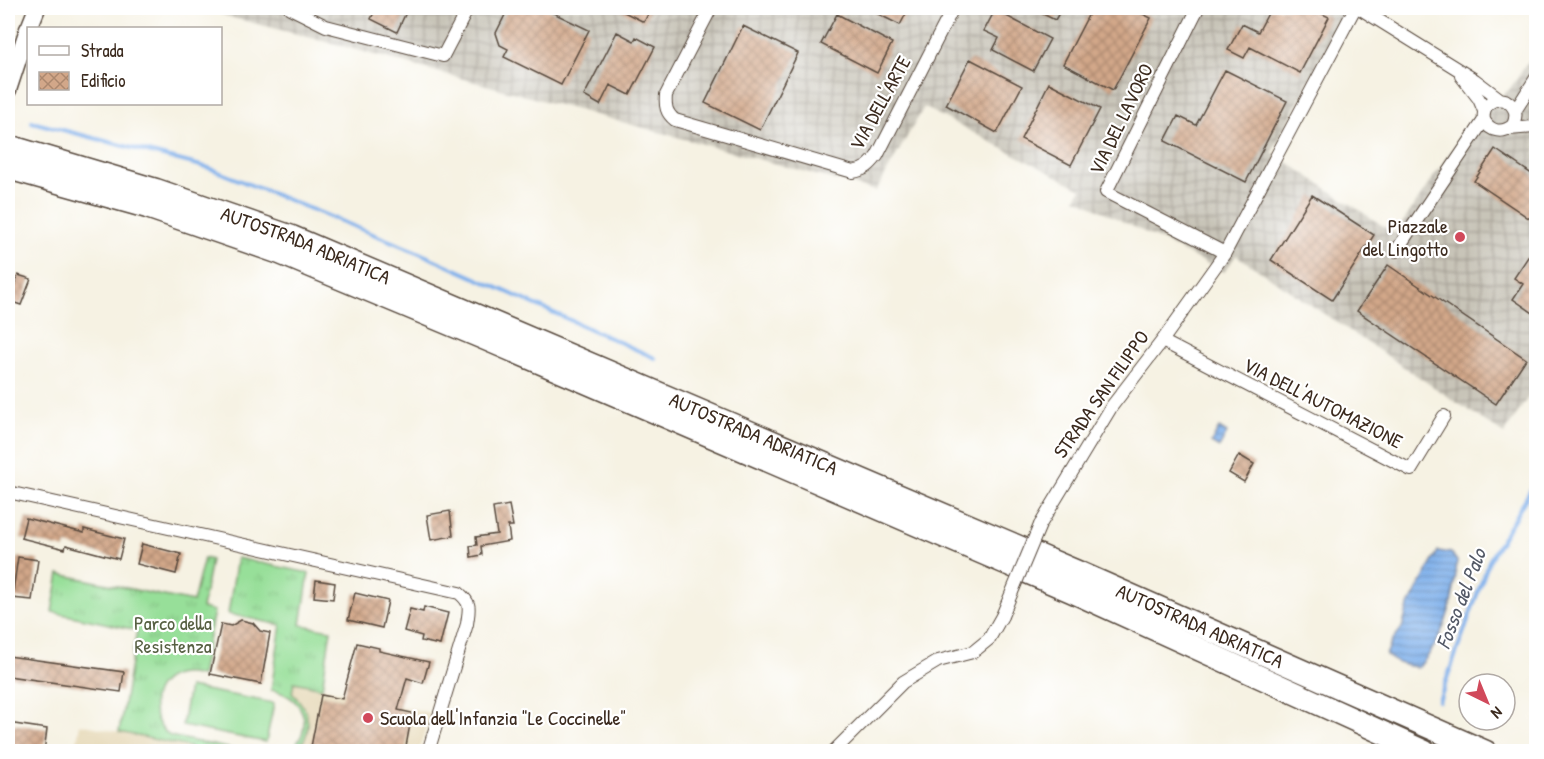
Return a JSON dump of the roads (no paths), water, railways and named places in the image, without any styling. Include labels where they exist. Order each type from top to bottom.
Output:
[{"type":"highway","name":"AUTOSTRADA ADRIATICA","points":[[8,146],[156,190],[292,237],[1090,578],[1486,752]]},
{"type":"highway","name":"AUTOSTRADA ADRIATICA","points":[[8,168],[147,207],[290,257],[1061,587],[1425,752]]},
{"type":"main road","points":[[30,27],[37,8]]},
{"type":"main road","points":[[8,90],[27,35]]},
{"type":"street","points":[[290,8],[326,26],[443,56],[468,8]]},
{"type":"street","name":"VIA DELL'ARTE","points":[[711,8],[666,95],[666,110],[675,120],[853,172],[861,171],[877,156],[953,8]]},
{"type":"street","name":"VIA DEL LAVORO","points":[[1198,8],[1106,192],[1225,253]]},
{"type":"street","points":[[1357,8],[1453,66],[1535,127]]},
{"type":"street","name":"STRADA SAN FILIPPO","points":[[833,752],[903,682],[938,661],[973,652],[989,639],[1002,616],[1040,525],[1066,480],[1112,406],[1225,253],[1357,8]]},
{"type":"street","points":[[1453,66],[1471,88],[1484,122],[1495,131],[1535,127]]},
{"type":"street","points":[[1396,252],[1484,122],[1487,105],[1510,107],[1522,98],[1536,78]]},
{"type":"street","points":[[1509,129],[1513,125],[1510,107]]},
{"type":"street","name":"VIA DELL'AUTOMAZIONE","points":[[1162,341],[1411,470],[1444,416]]},
{"type":"street","points":[[8,494],[459,593],[466,599],[469,606],[467,624],[428,752]]},
{"type":"water","points":[[1219,428],[1227,433],[1219,448],[1211,443]]},
{"type":"water","points":[[1438,551],[1451,553],[1457,561],[1454,590],[1447,617],[1436,644],[1419,667],[1401,664],[1386,655],[1392,641],[1402,628],[1408,607]]},
{"type":"waterway","points":[[32,122],[209,168],[415,251],[655,358]]},
{"type":"waterway","name":"Fosso del Palo","points":[[1439,701],[1489,561],[1536,481]]},
{"type":"place","name":"Piazzale del Lingotto","points":[[1460,237]]},
{"type":"place","name":"Scuola dell'Infanzia \"Le Coccinelle\"","points":[[368,718]]},
{"type":"park label","name":"Parco della Resistenza","points":[[173,634]]}]
